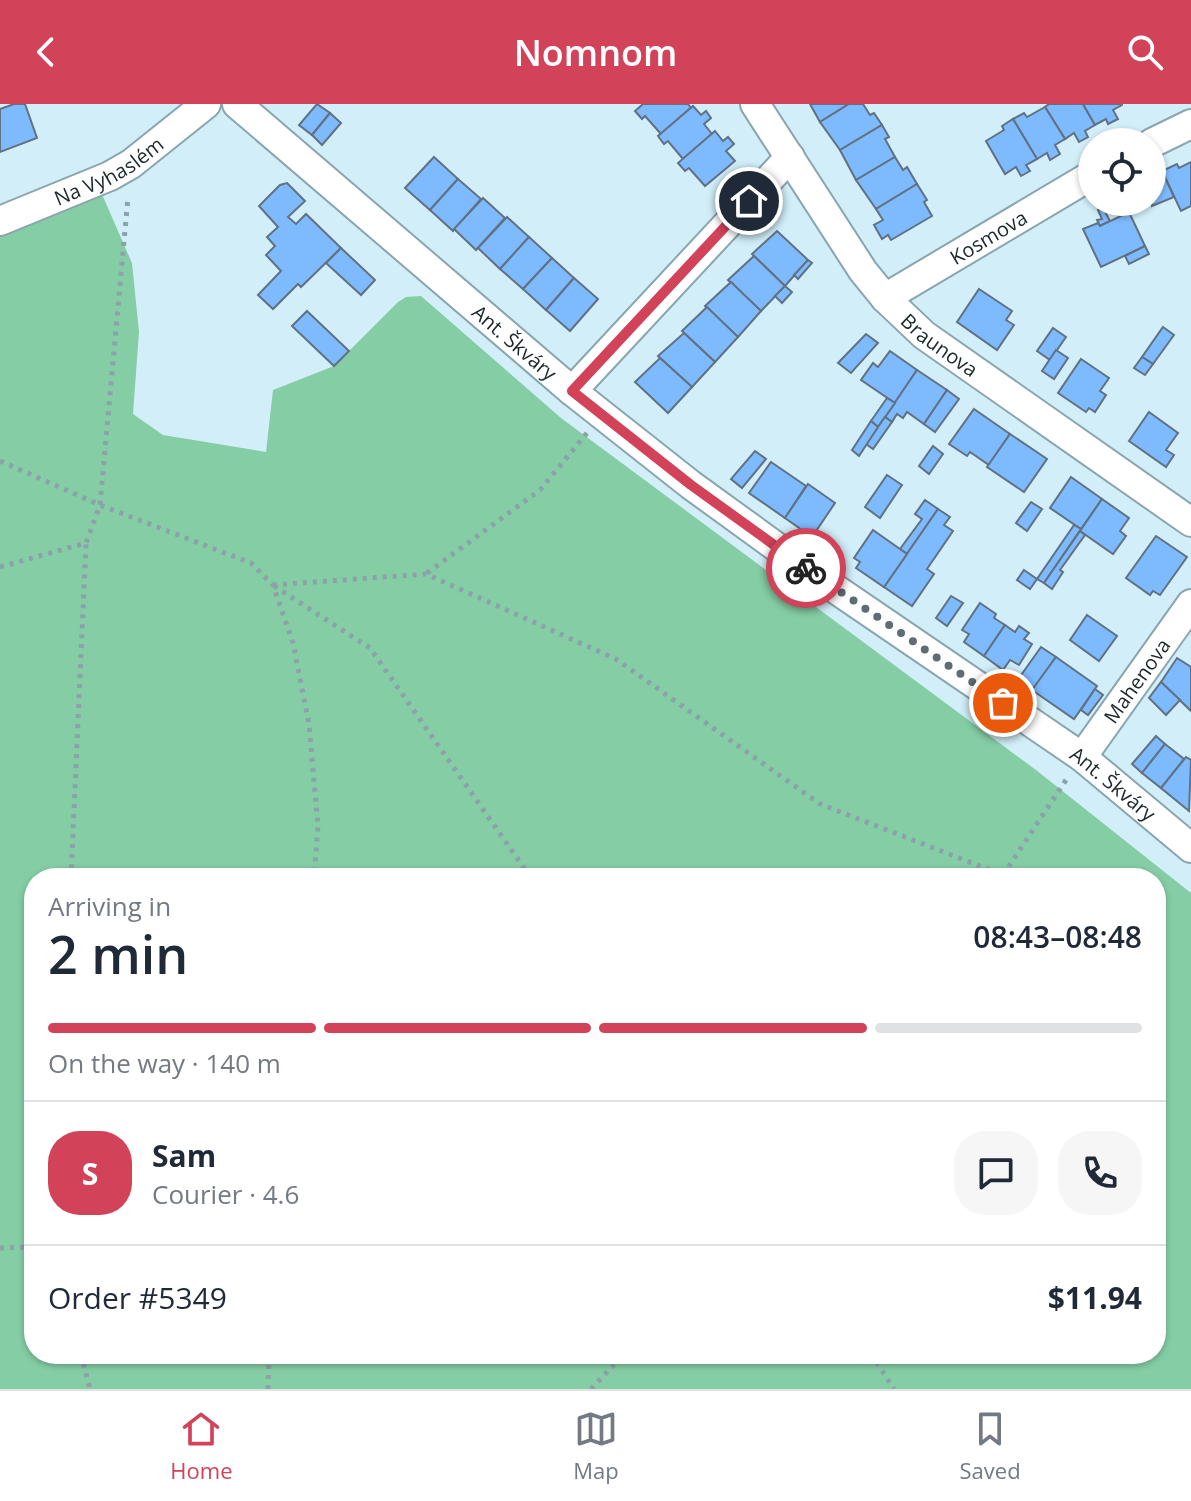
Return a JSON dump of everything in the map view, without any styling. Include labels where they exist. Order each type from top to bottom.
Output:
[{"type":"street","name":"Na Vyhaslém","points":[[0,221],[110,176],[131,164],[206,104]]},
{"type":"street","name":"Ant. Škváry","points":[[237,104],[572,391],[691,485],[818,577],[1082,757],[1191,848]]},
{"type":"street","name":"Braunova","points":[[755,104],[847,247],[885,298],[924,335],[1191,522]]},
{"type":"street","points":[[1166,136],[1191,124]]},
{"type":"street","points":[[572,391],[790,157]]},
{"type":"street","name":"Kosmova","points":[[885,298],[1078,183]]},
{"type":"street","name":"Mahenova","points":[[1082,757],[1191,604]]},
{"type":"path","points":[[71,868],[86,543],[100,505],[131,164]]},
{"type":"path","points":[[426,574],[540,490],[602,414]]},
{"type":"path","points":[[0,461],[100,505],[251,563],[273,585],[370,648],[524,868]]},
{"type":"path","points":[[0,567],[86,543]]},
{"type":"path","points":[[273,585],[426,574],[616,659],[820,804],[983,868]]},
{"type":"path","points":[[273,585],[293,643],[309,724],[318,826],[315,868]]},
{"type":"path","points":[[1008,868],[1082,757]]},
{"type":"path","points":[[0,1248],[24,1247]]},
{"type":"path","points":[[84,1364],[90,1389]]},
{"type":"path","points":[[268,1389],[269,1364]]},
{"type":"path","points":[[591,1389],[615,1364]]},
{"type":"path","points":[[878,1364],[894,1389]]},
{"type":"green space","points":[[101,192],[132,263],[139,332],[133,414],[163,435],[266,452],[273,390],[334,366],[398,302],[406,297],[421,296],[561,418],[1036,770],[1159,868],[24,868],[24,1364],[1166,1364],[1166,873],[1191,893],[1191,1389],[0,1389],[0,232]]},
{"type":"building","points":[[25,104],[37,138],[0,152],[0,109]]},
{"type":"building","points":[[317,104],[330,113],[312,135],[299,125]]},
{"type":"building","points":[[643,104],[688,104],[691,108],[661,134],[645,116],[642,119],[635,111]]},
{"type":"building","points":[[810,104],[849,104],[820,122]]},
{"type":"building","points":[[849,104],[863,104],[882,125],[840,150],[820,122]]},
{"type":"building","points":[[1049,104],[1083,104],[1095,125],[1078,128],[1078,140],[1074,133],[1065,139],[1045,107]]},
{"type":"building","points":[[1083,104],[1122,105],[1113,110],[1118,119],[1108,124],[1106,119],[1095,125]]},
{"type":"building","points":[[693,106],[701,115],[706,111],[711,118],[704,124],[712,134],[683,159],[668,141],[664,144],[658,136]]},
{"type":"building","points":[[1045,107],[1065,139],[1055,145],[1060,154],[1050,160],[1047,153],[1037,159],[1013,119],[1024,113],[1027,117]]},
{"type":"building","points":[[330,113],[341,123],[322,145],[312,135]]},
{"type":"building","points":[[1013,119],[1037,159],[1026,165],[1030,171],[1021,176],[1016,167],[1005,174],[986,141],[1004,130],[1002,126]]},
{"type":"building","points":[[882,125],[889,137],[885,139],[895,157],[856,180],[840,150]]},
{"type":"building","points":[[715,131],[723,141],[728,137],[734,144],[726,151],[735,161],[705,186],[689,168],[685,171],[678,163]]},
{"type":"building","points":[[434,157],[458,179],[430,210],[405,188]]},
{"type":"building","points":[[895,157],[903,170],[907,167],[917,184],[876,209],[856,180]]},
{"type":"building","points":[[1191,162],[1191,206],[1181,211],[1166,179],[1166,169],[1177,164],[1179,168]]},
{"type":"building","points":[[458,179],[481,199],[453,231],[430,210]]},
{"type":"building","points":[[1166,180],[1174,197],[1166,200]]},
{"type":"building","points":[[287,183],[305,201],[288,217],[296,224],[306,214],[341,248],[273,309],[258,295],[281,271],[266,255],[275,246],[267,237],[278,227],[259,206],[280,185]]},
{"type":"building","points":[[917,184],[932,216],[891,240],[888,235],[882,239],[874,225],[883,220],[876,209]]},
{"type":"building","points":[[483,198],[505,218],[476,250],[454,229]]},
{"type":"building","points":[[1101,216],[1107,216],[1110,221],[1100,226],[1097,220],[1102,219]]},
{"type":"building","points":[[1121,216],[1131,216],[1145,246],[1101,267],[1083,229],[1098,223],[1100,226]]},
{"type":"building","points":[[507,217],[529,237],[500,269],[478,248]]},
{"type":"building","points":[[777,231],[808,260],[785,286],[752,254]]},
{"type":"building","points":[[529,237],[552,258],[523,289],[500,269]]},
{"type":"building","points":[[1145,246],[1149,254],[1129,264],[1125,256]]},
{"type":"building","points":[[341,248],[375,280],[361,295],[326,263]]},
{"type":"building","points":[[754,256],[785,286],[761,311],[728,280]]},
{"type":"building","points":[[552,258],[574,278],[546,310],[523,289]]},
{"type":"building","points":[[808,260],[812,263],[798,279],[794,275]]},
{"type":"building","points":[[574,278],[598,299],[570,331],[546,310]]},
{"type":"building","points":[[731,282],[761,311],[738,337],[705,306]]},
{"type":"building","points":[[785,286],[792,292],[782,303],[775,296]]},
{"type":"building","points":[[979,289],[1012,311],[1006,320],[1014,325],[997,350],[957,322]]},
{"type":"building","points":[[707,307],[738,337],[715,362],[682,331]]},
{"type":"building","points":[[307,311],[349,351],[334,366],[292,326]]},
{"type":"building","points":[[1163,327],[1174,335],[1153,364],[1142,357]]},
{"type":"building","points":[[1053,328],[1066,337],[1050,360],[1037,351]]},
{"type":"building","points":[[684,333],[715,362],[692,387],[658,356]]},
{"type":"building","points":[[866,334],[878,343],[851,373],[838,363]]},
{"type":"building","points":[[1056,350],[1068,358],[1054,379],[1042,371]]},
{"type":"building","points":[[890,351],[917,370],[895,403],[861,380],[873,363],[878,367]]},
{"type":"building","points":[[1142,357],[1153,364],[1145,375],[1134,368]]},
{"type":"building","points":[[660,358],[692,387],[668,413],[635,382]]},
{"type":"building","points":[[1081,359],[1109,378],[1100,391],[1106,395],[1095,412],[1089,408],[1086,412],[1058,393]]},
{"type":"building","points":[[917,370],[947,390],[924,424],[907,412],[903,418],[897,414],[892,422],[885,417]]},
{"type":"building","points":[[947,390],[959,399],[935,432],[924,424]]},
{"type":"building","points":[[887,398],[895,403],[878,427],[871,421]]},
{"type":"building","points":[[974,409],[1010,434],[989,465],[970,452],[967,456],[949,444]]},
{"type":"building","points":[[1149,412],[1178,433],[1166,450],[1174,455],[1166,467],[1129,441]]},
{"type":"building","points":[[885,417],[892,422],[873,449],[866,444]]},
{"type":"building","points":[[871,421],[878,427],[859,456],[852,450]]},
{"type":"building","points":[[1010,434],[1047,459],[1024,492],[987,467]]},
{"type":"building","points":[[933,446],[943,454],[929,474],[919,466]]},
{"type":"building","points":[[755,451],[766,459],[742,488],[731,479]]},
{"type":"building","points":[[771,462],[806,486],[785,518],[749,493]]},
{"type":"building","points":[[887,475],[902,485],[880,518],[865,507]]},
{"type":"building","points":[[1071,477],[1102,499],[1081,529],[1050,508]]},
{"type":"building","points":[[808,484],[835,503],[812,537],[785,518]]},
{"type":"building","points":[[1102,499],[1129,518],[1120,531],[1126,536],[1113,554],[1080,531]]},
{"type":"building","points":[[925,500],[938,509],[907,554],[900,549],[922,519],[915,514]]},
{"type":"building","points":[[1031,502],[1042,509],[1027,531],[1016,523]]},
{"type":"building","points":[[938,509],[950,517],[944,525],[953,531],[927,569],[934,574],[912,606],[884,587]]},
{"type":"building","points":[[1074,525],[1081,529],[1044,583],[1037,579]]},
{"type":"building","points":[[873,530],[907,554],[884,587],[856,568],[860,562],[854,558]]},
{"type":"building","points":[[1080,531],[1085,535],[1060,570],[1063,572],[1052,589],[1044,583]]},
{"type":"building","points":[[1156,536],[1187,557],[1160,595],[1153,591],[1150,595],[1126,578]]},
{"type":"building","points":[[1024,570],[1037,579],[1030,589],[1017,580]]},
{"type":"building","points":[[951,596],[963,603],[947,626],[936,618]]},
{"type":"building","points":[[980,603],[1005,625],[984,656],[964,642],[969,634],[962,630]]},
{"type":"building","points":[[1087,615],[1117,636],[1099,661],[1070,640]]},
{"type":"building","points":[[1005,625],[1015,632],[1019,626],[1029,633],[1024,639],[1032,644],[1019,665],[1010,660],[1003,670],[984,656]]},
{"type":"building","points":[[1041,647],[1056,657],[1027,698],[1012,688]]},
{"type":"building","points":[[1056,657],[1097,686],[1074,719],[1032,690]]},
{"type":"building","points":[[1177,658],[1191,667],[1191,711],[1161,682]]},
{"type":"building","points":[[1161,682],[1180,700],[1166,715],[1149,698]]},
{"type":"building","points":[[1095,689],[1103,695],[1088,715],[1081,710]]},
{"type":"building","points":[[1156,736],[1165,744],[1142,773],[1132,764]]},
{"type":"building","points":[[1165,744],[1184,759],[1161,788],[1142,773]]},
{"type":"building","points":[[1186,757],[1191,760],[1189,811],[1161,788]]},
{"type":"way so far","points":[[806,568],[1003,703]]},
{"type":"route","points":[[749,201],[572,391],[691,485],[806,568]]}]
